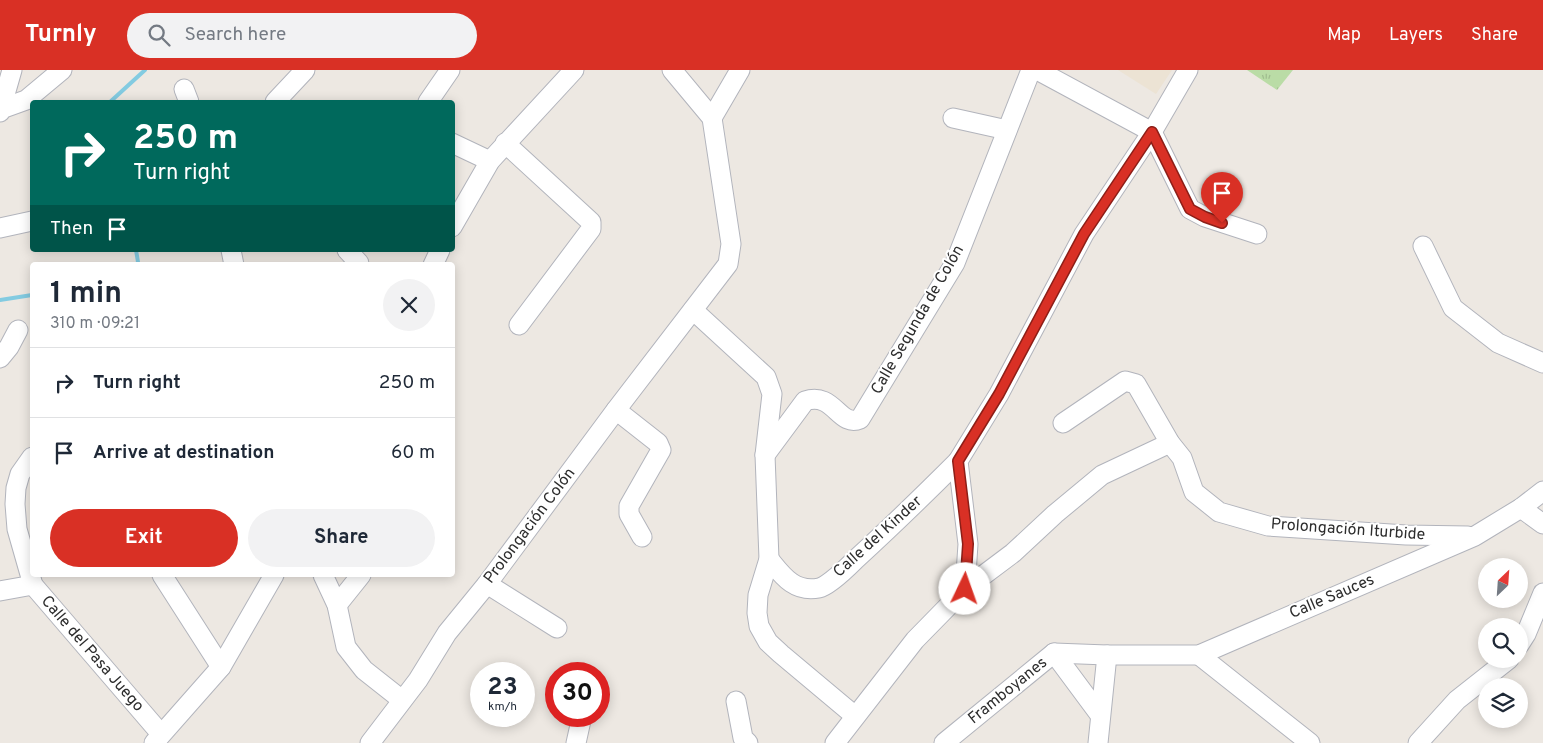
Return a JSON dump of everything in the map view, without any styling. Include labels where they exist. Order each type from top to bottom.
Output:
[{"type":"street","points":[[0,111],[12,70]]},
{"type":"street","points":[[0,111],[26,100],[62,70]]},
{"type":"street","points":[[277,100],[305,70]]},
{"type":"street","points":[[429,100],[450,70]]},
{"type":"street","points":[[455,222],[490,161],[574,70]]},
{"type":"street","points":[[672,70],[712,118],[740,70]]},
{"type":"street","name":"Calle Segunda de Colón","points":[[765,455],[805,401],[814,398],[824,401],[848,420],[854,422],[860,419],[955,263],[1031,70]]},
{"type":"street","points":[[1037,70],[1152,132],[1190,209],[1205,217],[1257,234]]},
{"type":"street","name":"Calle del Kinder","points":[[769,559],[786,580],[801,588],[820,588],[843,572],[890,529],[958,461],[999,394],[1084,234],[1152,132],[1188,70]]},
{"type":"street","name":"Prolongación Colón","points":[[370,743],[418,680],[447,633],[487,584],[616,410],[728,264],[731,244],[712,118]]},
{"type":"street","points":[[952,118],[1007,130]]},
{"type":"street","points":[[505,143],[591,222],[591,229],[519,326]]},
{"type":"street","points":[[455,144],[490,161]]},
{"type":"street","points":[[0,228],[30,221]]},
{"type":"street","points":[[1423,246],[1453,308],[1498,344],[1543,363]]},
{"type":"street","points":[[693,310],[766,376],[772,394],[765,455],[769,559],[758,595],[757,613],[759,626],[768,642],[855,716]]},
{"type":"street","points":[[0,358],[9,347],[18,330]]},
{"type":"street","name":"Prolongación Iturbide","points":[[1064,424],[1125,381],[1136,384],[1170,443],[1182,458],[1194,492],[1220,512],[1268,526],[1406,535],[1475,536]]},
{"type":"street","points":[[616,410],[658,443],[661,450],[629,506],[629,514],[642,537]]},
{"type":"street","points":[[835,743],[915,640],[965,589],[1013,553],[1055,514],[1102,476],[1170,443]]},
{"type":"street","name":"Calle del Pasa Juego","points":[[30,460],[20,474],[16,488],[15,504],[17,529],[30,574]]},
{"type":"street","points":[[958,461],[968,544],[965,589]]},
{"type":"street","name":"Calle Sauces","points":[[1107,656],[1199,655],[1475,536],[1521,508],[1543,491]]},
{"type":"street","points":[[1521,508],[1543,524]]},
{"type":"street","name":"Calle del Pasa Juego","points":[[31,577],[33,585],[157,739]]},
{"type":"street","points":[[163,577],[221,667]]},
{"type":"street","points":[[157,739],[221,667],[273,577]]},
{"type":"street","points":[[324,577],[337,604],[346,647],[364,670],[402,700]]},
{"type":"street","points":[[337,604],[359,577]]},
{"type":"street","points":[[487,584],[556,628]]},
{"type":"street","points":[[0,591],[33,585]]},
{"type":"street","points":[[1528,629],[1543,593]]},
{"type":"street","points":[[1054,653],[1100,715]]},
{"type":"street","name":"Framboyanes","points":[[944,743],[1054,653],[1107,656]]},
{"type":"street","points":[[1199,655],[1310,743]]},
{"type":"street","points":[[1098,743],[1107,656]]},
{"type":"street","points":[[1418,743],[1456,700],[1497,668]]},
{"type":"street","points":[[736,701],[743,738],[748,743]]},
{"type":"street","points":[[576,743],[580,727]]},
{"type":"shaded area","points":[[1118,70],[1172,70],[1156,94]]},
{"type":"green space","points":[[1247,70],[1293,70],[1277,90]]},
{"type":"waterway","points":[[112,100],[145,70]]},
{"type":"waterway","points":[[136,252],[138,262]]},
{"type":"waterway","points":[[0,300],[30,295]]},
{"type":"route","points":[[965,589],[968,544],[958,461],[999,394],[1084,234],[1152,132],[1190,209],[1222,223]]}]
